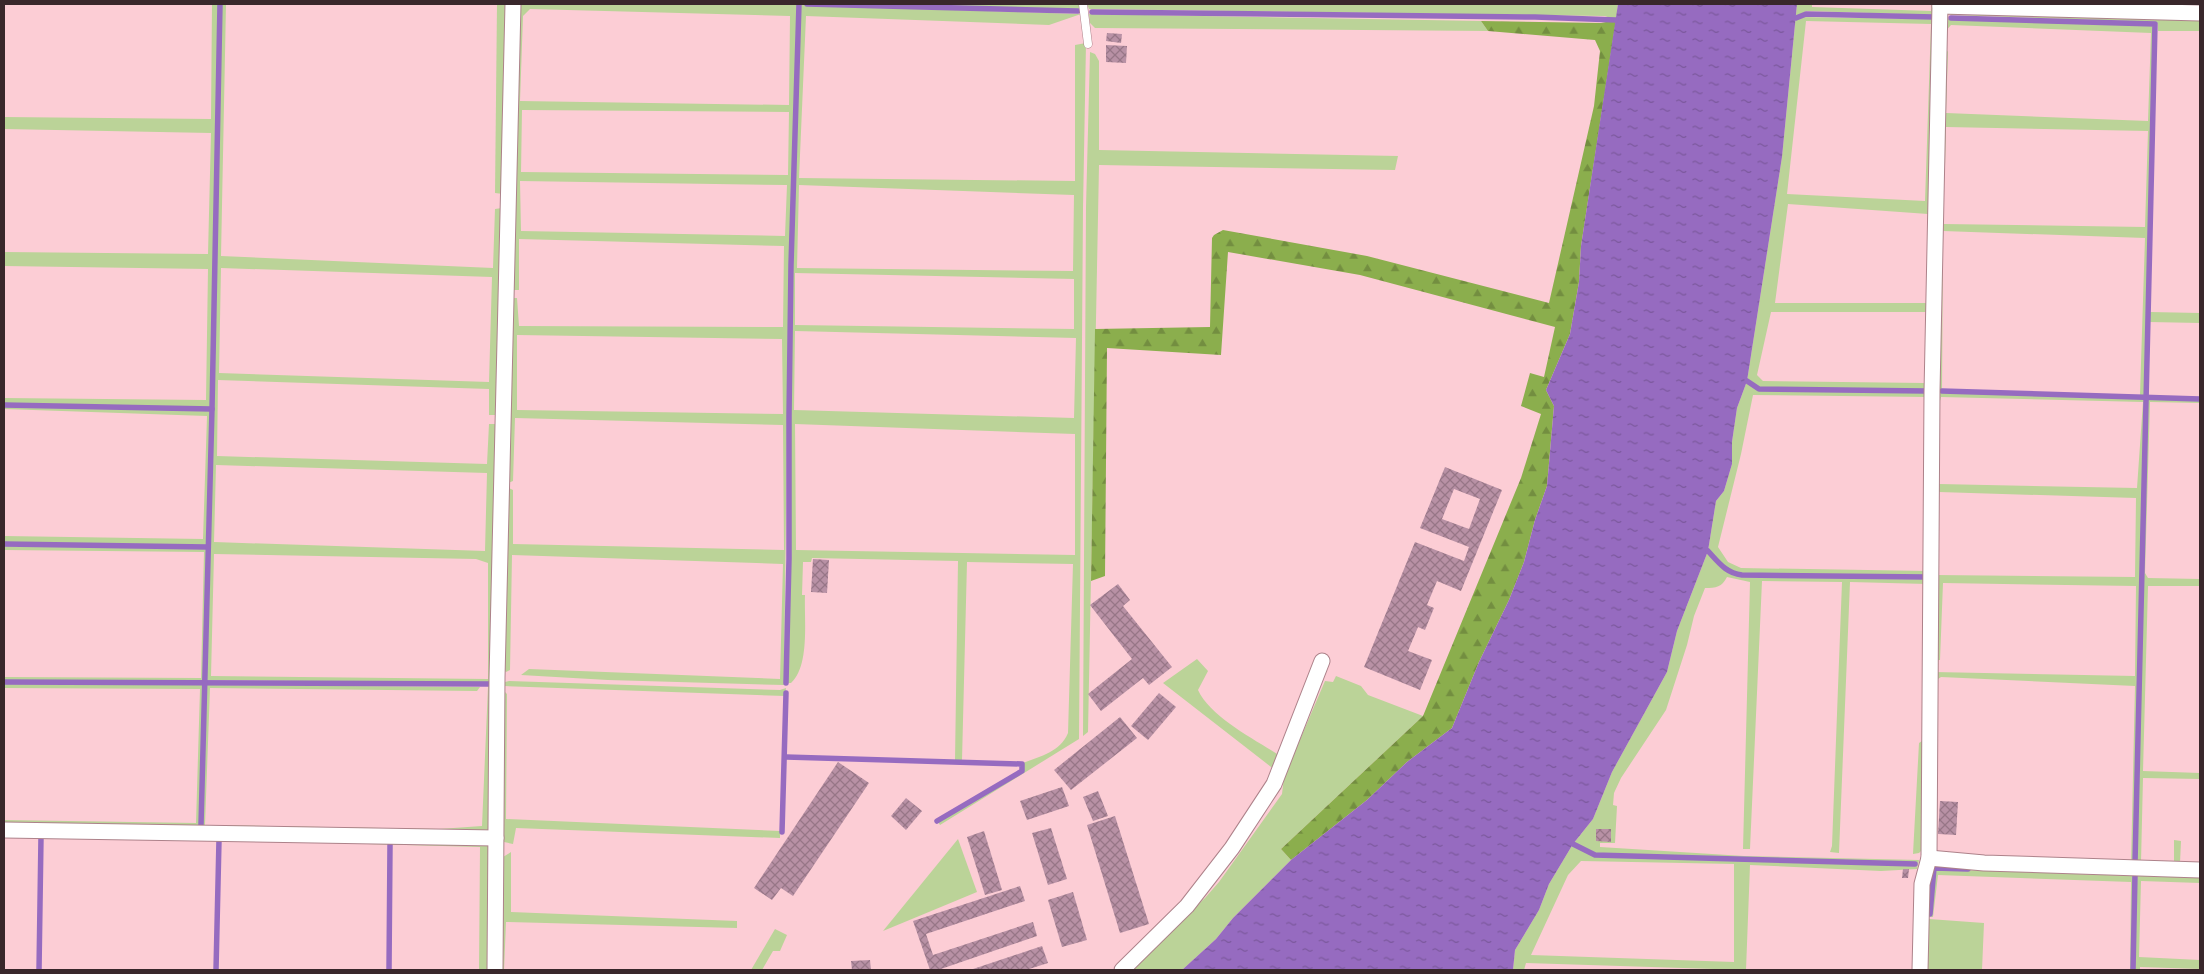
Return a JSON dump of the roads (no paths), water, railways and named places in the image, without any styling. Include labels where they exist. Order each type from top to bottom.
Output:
[{"type":"street","points":[[495,970],[497,668],[513,4]]},
{"type":"street","points":[[1920,970],[1922,884],[1929,858],[1932,382],[1940,5],[2200,13]]},
{"type":"street","points":[[1122,970],[1187,906],[1232,848],[1274,784],[1322,661]]},
{"type":"street","points":[[4,830],[496,838]]},
{"type":"street","points":[[1929,858],[2023,865],[2200,870]]},
{"type":"lane","points":[[1083,4],[1088,44]]},
{"type":"water","points":[[1618,4],[1797,4],[1782,157],[1747,381],[1737,408],[1732,442],[1732,464],[1724,491],[1716,501],[1708,551],[1677,631],[1667,672],[1612,772],[1593,819],[1573,844],[1549,884],[1539,910],[1515,950],[1513,970],[1182,970],[1216,939],[1233,918],[1291,860],[1367,800],[1407,762],[1452,728],[1524,562],[1535,520],[1547,486],[1554,406],[1546,390],[1570,334],[1579,282],[1581,246]]},
{"type":"waterway","points":[[201,825],[220,4]]},
{"type":"waterway","points":[[786,683],[789,559],[791,265],[799,4]]},
{"type":"waterway","points":[[807,4],[1078,11]]},
{"type":"waterway","points":[[1092,12],[1535,17],[1616,20]]},
{"type":"waterway","points":[[1796,18],[1806,14],[1934,17]]},
{"type":"waterway","points":[[1951,18],[2155,24],[2135,863]]},
{"type":"waterway","points":[[1747,381],[1759,389],[1926,391]]},
{"type":"waterway","points":[[1942,391],[2200,399]]},
{"type":"waterway","points":[[4,405],[212,409]]},
{"type":"waterway","points":[[4,544],[207,547]]},
{"type":"waterway","points":[[1708,551],[1727,570],[1742,575],[1927,577]]},
{"type":"waterway","points":[[4,682],[490,684]]},
{"type":"waterway","points":[[782,832],[786,693]]},
{"type":"waterway","points":[[786,757],[1022,764],[1022,771],[937,821]]},
{"type":"waterway","points":[[39,970],[41,837]]},
{"type":"waterway","points":[[216,970],[219,840]]},
{"type":"waterway","points":[[1573,844],[1595,855],[1915,864]]},
{"type":"waterway","points":[[389,970],[390,845]]},
{"type":"waterway","points":[[1930,914],[1934,868],[1968,869]]},
{"type":"waterway","points":[[2133,970],[2135,874]]}]
